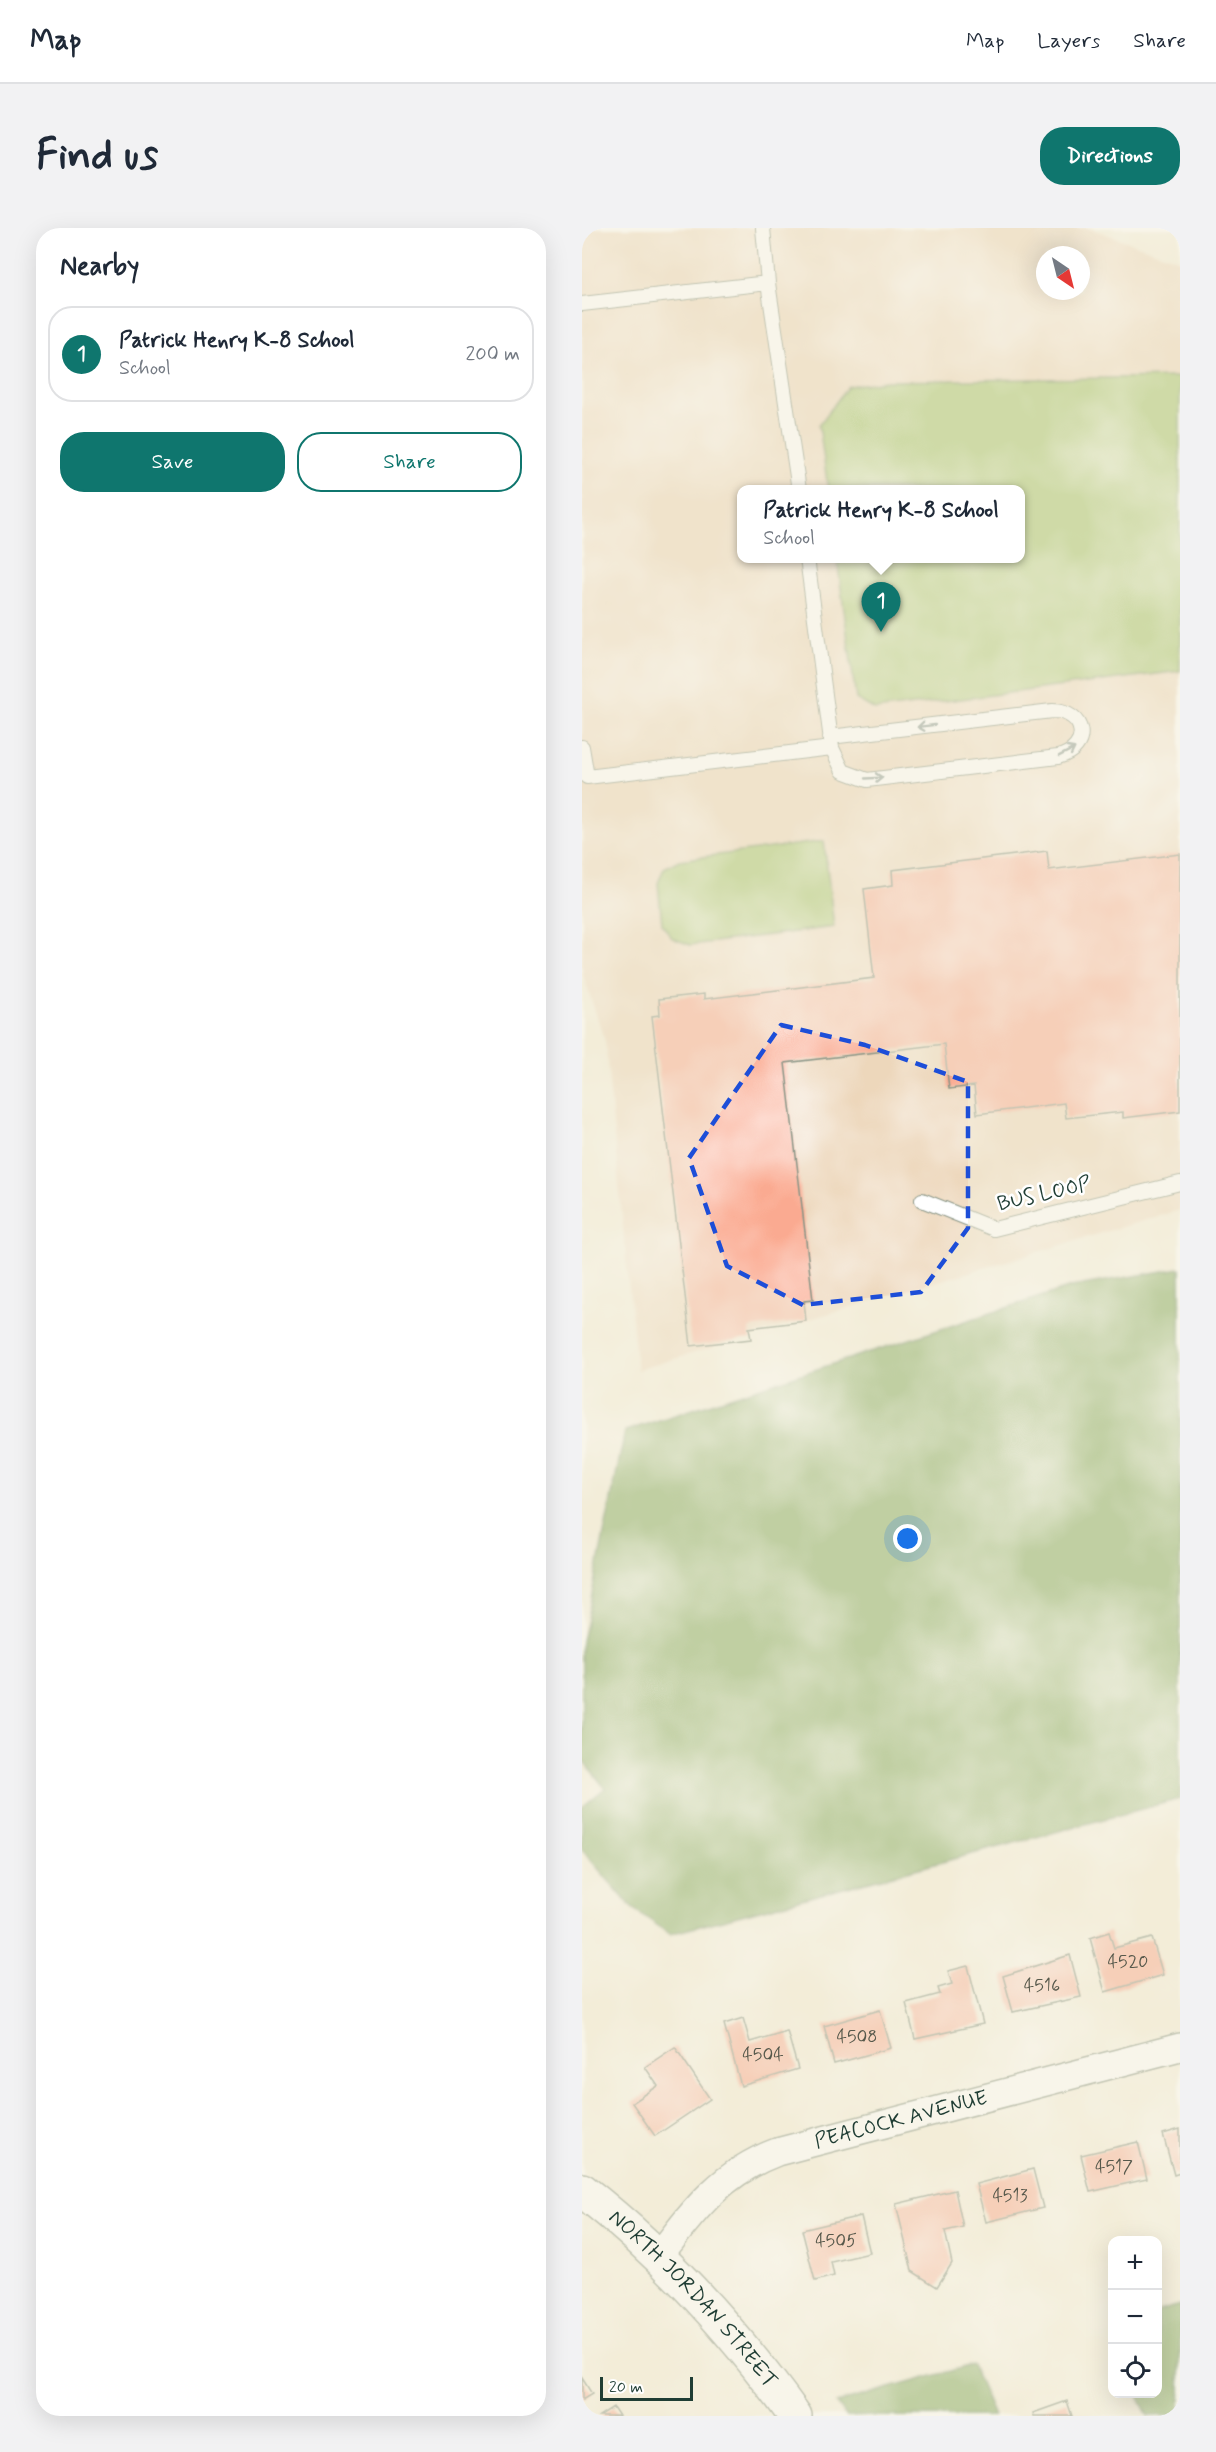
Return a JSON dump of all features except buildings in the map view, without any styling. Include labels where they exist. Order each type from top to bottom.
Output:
[{"type":"street","name":"PEACOCK AVENUE","points":[[659,2256],[702,2201],[738,2170],[777,2152],[1180,2047]]},
{"type":"street","name":"NORTH JORDAN STREET","points":[[582,2190],[659,2256],[712,2311],[754,2360],[795,2416]]},
{"type":"lane","points":[[763,228],[768,283],[798,485]]},
{"type":"lane","points":[[582,304],[768,283]]},
{"type":"lane","points":[[582,747],[586,777],[831,743],[1052,711],[1062,711],[1072,716],[1081,731],[1080,742],[1067,755],[1058,757],[867,780],[843,771],[831,743],[808,563]]},
{"type":"lane","name":"BUS LOOP","points":[[922,1200],[994,1229],[1180,1182]]},
{"type":"highlighted area","points":[[781,1025],[865,1045],[968,1082],[968,1228],[921,1292],[803,1305],[727,1266],[689,1158]]},
{"type":"shaded area","points":[[582,228],[1089,228],[1180,260],[1180,1210],[637,1370],[605,1041],[582,972]]},
{"type":"green space","points":[[1180,377],[1180,671],[875,710],[856,699],[838,563],[1025,563],[1025,485],[827,485],[819,425],[848,386],[887,381]]},
{"type":"green space","points":[[824,841],[834,927],[690,945],[672,938],[662,924],[658,883],[664,868],[679,860]]},
{"type":"green space","points":[[1180,1268],[1180,1799],[670,1934],[632,1908],[582,1850],[582,1807],[605,1788],[582,1759],[582,1642],[625,1431],[1071,1287]]},
{"type":"green space","points":[[1180,2305],[1180,2415],[1148,2416],[1139,2398],[1162,2398],[1162,2310]]},
{"type":"green space","points":[[972,2365],[994,2416],[845,2416],[836,2403]]},
{"type":"place","name":"Patrick Henry K-8 School","points":[[881,632]]}]
